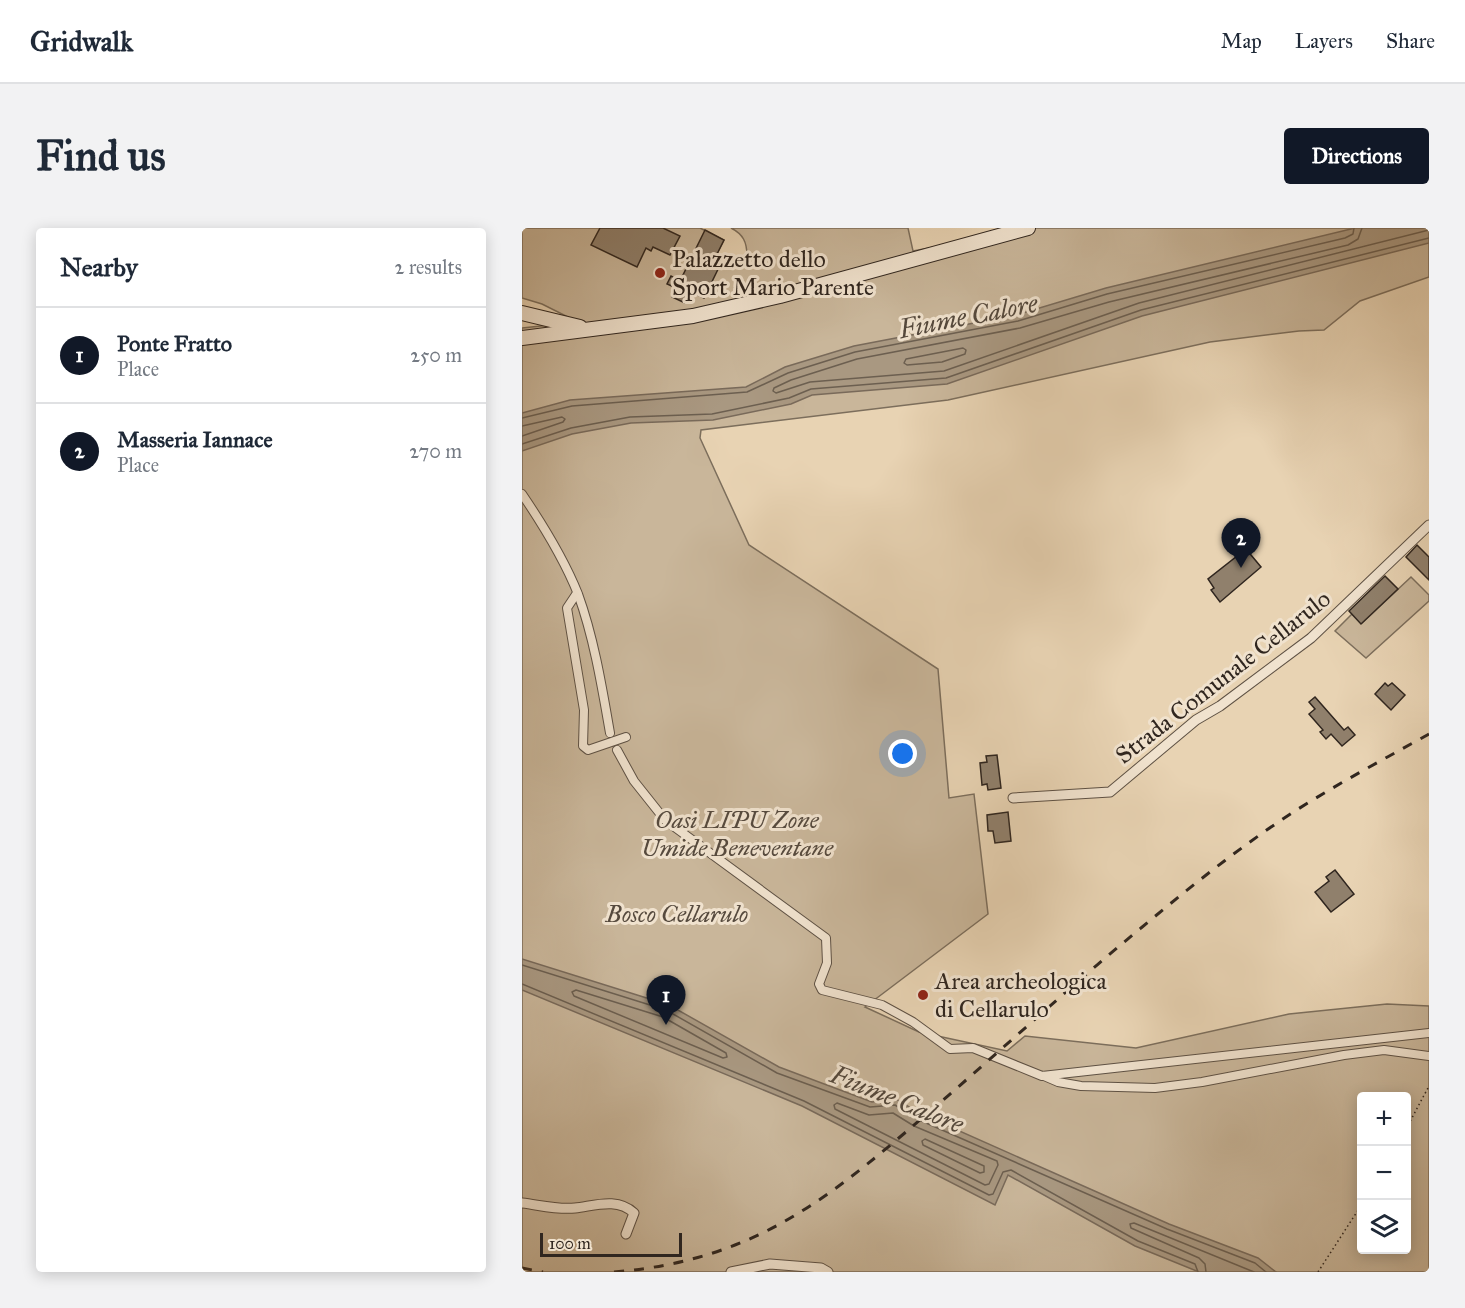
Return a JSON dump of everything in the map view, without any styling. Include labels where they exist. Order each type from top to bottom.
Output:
[{"type":"main road","points":[[522,338],[665,320],[758,301],[1028,228]]},
{"type":"main road","points":[[522,313],[588,328]]},
{"type":"street","points":[[522,494],[539,520],[577,593],[590,632],[610,733]]},
{"type":"street","name":"Strada Comunale Cellarulo","points":[[1013,798],[1110,792],[1196,720],[1220,706],[1311,638],[1429,525]]},
{"type":"street","points":[[577,593],[567,608],[584,710],[583,746],[588,750],[596,749],[626,737]]},
{"type":"street","points":[[617,750],[634,781],[665,820],[826,938],[827,963],[819,984],[822,990],[882,1005],[913,1022],[950,1049],[973,1048],[1058,1082],[1081,1086],[1155,1088],[1384,1050],[1429,1056]]},
{"type":"street","points":[[1042,1076],[1429,1033]]},
{"type":"street","points":[[522,1203],[574,1208],[603,1202],[624,1207],[634,1212],[626,1234]]},
{"type":"street","points":[[731,1272],[770,1264],[821,1268],[828,1272]]},
{"type":"path","points":[[1411,1121],[1429,1086]]},
{"type":"path","points":[[1318,1272],[1357,1212]]},
{"type":"green space","name":"Oasi LIPU Zone Umide Beneventane","points":[[522,228],[700,228],[724,240],[717,254],[738,266],[747,256],[746,247],[744,239],[731,228],[908,228],[913,251],[1035,228],[1429,228],[1429,277],[1360,301],[1324,330],[1210,342],[948,400],[701,430],[700,438],[749,545],[938,669],[949,798],[974,794],[988,914],[865,1007],[919,1032],[1007,1051],[1025,1036],[1136,1048],[1289,1014],[1387,1004],[1429,1006],[1429,1272],[522,1272],[522,328],[578,322],[542,304],[522,298]]},
{"type":"green space","points":[[1411,577],[1429,595],[1429,601],[1366,658],[1335,631],[1352,614],[1362,623]]},
{"type":"water","points":[[1355,228],[1429,228],[1429,243],[1142,316],[947,384],[812,395],[791,404],[713,420],[631,423],[572,434],[522,451],[522,413],[570,400],[746,387],[785,367],[854,346],[1016,315],[1106,288]]},
{"type":"water","points":[[522,959],[669,1005],[779,1067],[872,1102],[896,1099],[919,1113],[1169,1224],[1258,1258],[1276,1272],[1199,1272],[1135,1246],[1008,1175],[995,1205],[802,1106],[522,990]]},
{"type":"building","points":[[600,228],[663,228],[680,236],[670,255],[653,247],[651,251],[646,248],[637,267],[591,245]]},
{"type":"building","points":[[705,230],[724,240],[717,254],[724,257],[704,298],[691,292],[685,303],[672,297],[676,288],[667,284],[671,276],[680,281]]},
{"type":"building","points":[[1417,545],[1429,557],[1429,580],[1406,557]]},
{"type":"building","points":[[1246,549],[1261,567],[1220,602],[1211,590],[1214,588],[1208,579]]},
{"type":"building","points":[[1385,576],[1398,589],[1361,624],[1349,611]]},
{"type":"building","points":[[1385,683],[1388,686],[1392,683],[1405,695],[1391,710],[1375,694]]},
{"type":"building","points":[[1315,697],[1344,730],[1348,727],[1355,735],[1342,746],[1331,734],[1326,739],[1320,732],[1323,730],[1309,714],[1315,709],[1309,702]]},
{"type":"building","points":[[997,755],[1001,788],[988,790],[987,784],[982,785],[980,763],[987,762],[986,756]]},
{"type":"building","points":[[1008,812],[1011,841],[995,843],[993,831],[988,831],[987,815]]},
{"type":"building","points":[[1335,870],[1354,894],[1331,912],[1315,892],[1329,881],[1326,877]]},
{"type":"railway","points":[[614,1272],[666,1265],[712,1253],[754,1237],[793,1216],[830,1192],[903,1134],[1116,949],[1216,867],[1295,811],[1429,734]]},
{"type":"railway","points":[[522,1268],[543,1272]]},
{"type":"place","name":"Palazzetto dello Sport Mario Parente","points":[[660,273]]},
{"type":"place","name":"Masseria Iannace","points":[[1241,568]]},
{"type":"place","name":"Area archeologica di Cellarulo","points":[[923,995]]},
{"type":"place","name":"Ponte Fratto","points":[[666,1025]]},
{"type":"water label","name":"Fiume Calore","points":[[968,316]]},
{"type":"water label","name":"Fiume Calore","points":[[897,1099]]},
{"type":"park label","name":"Bosco Cellarulo","points":[[677,914]]}]
